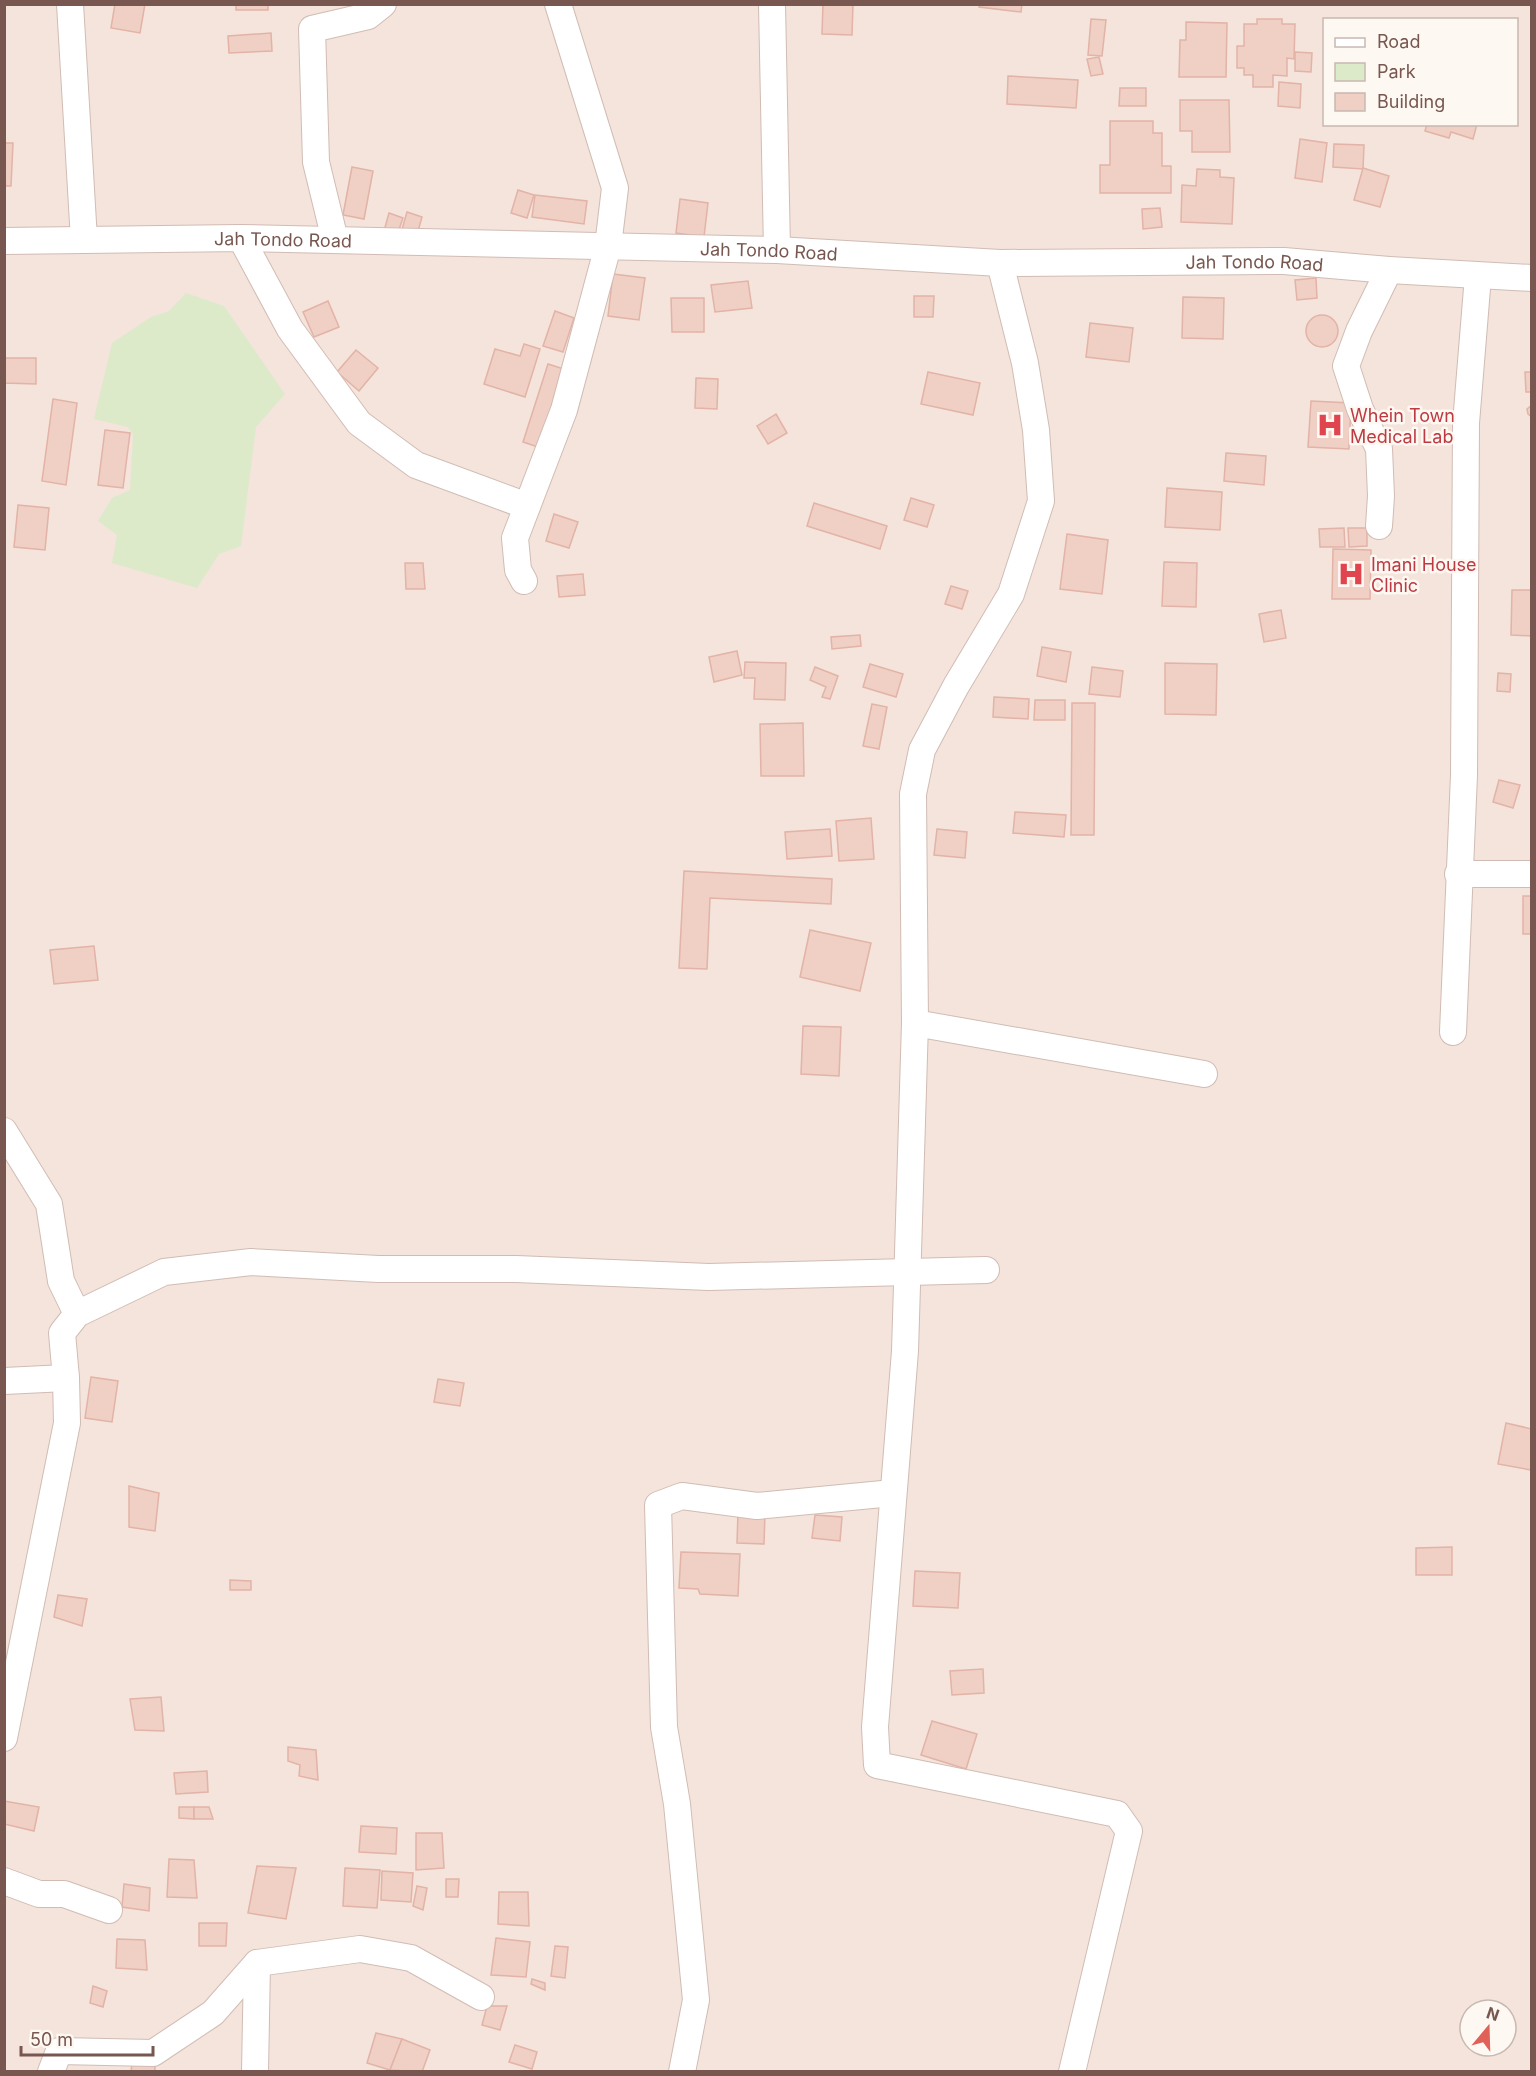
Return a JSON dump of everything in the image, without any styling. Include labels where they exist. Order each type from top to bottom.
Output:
[{"type":"street","points":[[70,4],[84,240]]},
{"type":"street","points":[[335,240],[316,162],[312,29],[368,16],[383,4]]},
{"type":"street","points":[[524,581],[518,570],[515,538],[564,410],[608,246],[615,188],[558,4]]},
{"type":"street","points":[[772,4],[777,250]]},
{"type":"street","points":[[241,238],[290,329],[359,423],[416,465],[527,506]]},
{"type":"street","name":"Jah Tondo Road","points":[[4,241],[241,238],[777,250],[1000,263],[1284,261],[1532,278]]},
{"type":"street","points":[[1000,263],[1025,363],[1036,430],[1041,501],[1011,594],[956,686],[922,750],[913,794],[915,1023],[905,1351],[874,1727],[877,1765],[1117,1814],[1129,1831],[1072,2072]]},
{"type":"street","points":[[1379,526],[1381,496],[1379,449],[1360,409],[1346,366],[1359,331],[1389,270]]},
{"type":"street","points":[[1453,1032],[1464,775],[1467,423],[1479,276]]},
{"type":"street","points":[[1458,874],[1532,874]]},
{"type":"street","points":[[915,1023],[1204,1074]]},
{"type":"street","points":[[4,1131],[49,1204],[61,1281],[77,1314]]},
{"type":"street","points":[[4,1738],[67,1423],[62,1333],[77,1314],[164,1272],[251,1262],[378,1269],[516,1269],[709,1277],[986,1270]]},
{"type":"street","points":[[4,1381],[66,1378]]},
{"type":"street","points":[[682,2072],[696,2000],[677,1804],[664,1727],[658,1505],[682,1496],[757,1506],[893,1493]]},
{"type":"street","points":[[4,1881],[39,1894],[64,1894],[109,1910]]},
{"type":"street","points":[[51,2072],[59,2051],[153,2053],[213,2013],[257,1963],[360,1948],[411,1958],[481,1997]]},
{"type":"street","points":[[255,2072],[257,1963]]},
{"type":"shaded area","points":[[5,5],[1531,5],[1531,2071],[5,2071]]},
{"type":"green space","points":[[186,293],[224,306],[285,394],[256,427],[241,546],[219,554],[197,588],[112,563],[117,535],[98,521],[112,498],[130,490],[133,435],[128,427],[94,419],[112,343],[151,317],[169,311]]},
{"type":"building","points":[[115,4],[145,4],[140,33],[111,28]]},
{"type":"building","points":[[236,4],[268,4],[268,10],[236,10]]},
{"type":"building","points":[[823,4],[853,4],[852,35],[822,34]]},
{"type":"building","points":[[979,4],[1022,4],[1021,12],[979,7]]},
{"type":"building","points":[[1091,19],[1106,20],[1102,56],[1088,55]]},
{"type":"building","points":[[1257,19],[1282,19],[1282,24],[1295,24],[1294,59],[1287,58],[1287,76],[1273,75],[1273,87],[1253,87],[1253,75],[1244,75],[1244,68],[1237,68],[1237,46],[1244,46],[1244,24],[1257,24]]},
{"type":"building","points":[[1186,22],[1227,23],[1226,77],[1179,77],[1180,40],[1186,40]]},
{"type":"building","points":[[271,33],[272,51],[229,53],[228,36]]},
{"type":"building","points":[[1295,52],[1312,53],[1311,72],[1295,71]]},
{"type":"building","points":[[1099,57],[1103,74],[1091,76],[1087,59]]},
{"type":"building","points":[[1008,76],[1078,80],[1076,108],[1007,104]]},
{"type":"building","points":[[1279,82],[1301,84],[1300,108],[1278,106]]},
{"type":"building","points":[[1120,88],[1146,88],[1146,106],[1119,106]]},
{"type":"building","points":[[1180,100],[1229,100],[1230,152],[1192,152],[1192,131],[1180,131]]},
{"type":"building","points":[[1110,121],[1153,121],[1153,133],[1162,133],[1162,166],[1171,166],[1171,193],[1100,193],[1100,165],[1110,165]]},
{"type":"building","points":[[1426,126],[1476,126],[1473,139],[1451,132],[1449,138],[1425,131]]},
{"type":"building","points":[[1300,139],[1327,143],[1322,182],[1295,178]]},
{"type":"building","points":[[4,143],[13,143],[11,186],[4,186]]},
{"type":"building","points":[[1334,144],[1364,145],[1363,169],[1333,167]]},
{"type":"building","points":[[352,167],[373,171],[364,219],[343,215]]},
{"type":"building","points":[[1363,168],[1389,176],[1380,207],[1354,200]]},
{"type":"building","points":[[1197,169],[1220,170],[1220,177],[1234,178],[1232,224],[1181,222],[1182,185],[1196,186]]},
{"type":"building","points":[[518,190],[534,195],[527,218],[511,213]]},
{"type":"building","points":[[535,195],[587,201],[584,224],[532,217]]},
{"type":"building","points":[[680,199],[708,203],[704,237],[676,233]]},
{"type":"building","points":[[1160,208],[1162,227],[1143,229],[1142,209]]},
{"type":"building","points":[[407,212],[422,217],[416,238],[401,233]]},
{"type":"building","points":[[389,213],[403,218],[397,235],[384,231]]},
{"type":"building","points":[[613,274],[645,278],[639,320],[608,316]]},
{"type":"building","points":[[1316,278],[1317,298],[1297,300],[1295,280]]},
{"type":"building","points":[[748,281],[752,308],[715,312],[711,285]]},
{"type":"building","points":[[914,296],[934,296],[933,317],[914,317]]},
{"type":"building","points":[[1183,297],[1224,298],[1223,339],[1182,338]]},
{"type":"building","points":[[671,298],[704,298],[704,332],[672,332]]},
{"type":"building","points":[[328,301],[339,327],[314,337],[303,312]]},
{"type":"building","points":[[555,311],[574,318],[563,352],[543,346]]},
{"type":"building","points":[[1322,315],[1333,320],[1338,331],[1333,342],[1322,347],[1311,342],[1306,331],[1311,320]]},
{"type":"building","points":[[1090,323],[1133,328],[1129,362],[1086,357]]},
{"type":"building","points":[[524,344],[540,349],[525,397],[484,384],[495,349],[520,356]]},
{"type":"building","points":[[356,350],[378,368],[359,391],[337,372]]},
{"type":"building","points":[[4,358],[36,358],[36,384],[4,383]]},
{"type":"building","points":[[548,364],[570,371],[544,449],[523,442]]},
{"type":"building","points":[[928,372],[980,383],[973,415],[921,404]]},
{"type":"building","points":[[1525,372],[1532,372],[1532,392],[1526,392]]},
{"type":"building","points":[[696,378],[718,379],[717,409],[695,408]]},
{"type":"building","points":[[53,399],[77,403],[66,485],[42,481]]},
{"type":"building","name":"Whein Town Medical Lab","points":[[1311,401],[1351,403],[1349,449],[1308,447]]},
{"type":"building","points":[[1532,405],[1532,417],[1528,414],[1527,409]]},
{"type":"building","points":[[776,414],[787,433],[768,444],[757,426]]},
{"type":"building","points":[[105,430],[130,433],[123,488],[98,485]]},
{"type":"building","points":[[1226,453],[1266,456],[1264,485],[1224,481]]},
{"type":"building","points":[[1167,488],[1222,492],[1220,530],[1165,527]]},
{"type":"building","points":[[911,498],[934,505],[927,527],[904,520]]},
{"type":"building","points":[[814,503],[887,526],[880,549],[807,526]]},
{"type":"building","points":[[18,505],[49,508],[45,550],[14,547]]},
{"type":"building","points":[[554,514],[578,522],[569,548],[546,541]]},
{"type":"building","points":[[1344,528],[1345,547],[1320,547],[1319,529]]},
{"type":"building","points":[[1348,528],[1367,528],[1367,546],[1349,547]]},
{"type":"building","points":[[1067,534],[1108,540],[1102,594],[1060,589]]},
{"type":"building","name":"Imani House Clinic","points":[[1333,549],[1371,550],[1370,599],[1332,599]]},
{"type":"building","points":[[1164,562],[1197,563],[1196,607],[1162,606]]},
{"type":"building","points":[[405,563],[423,563],[425,589],[406,589]]},
{"type":"building","points":[[583,574],[585,595],[559,597],[557,576]]},
{"type":"building","points":[[951,586],[968,591],[962,609],[945,604]]},
{"type":"building","points":[[1512,590],[1532,590],[1532,636],[1511,635]]},
{"type":"building","points":[[1281,610],[1286,638],[1264,642],[1259,614]]},
{"type":"building","points":[[860,635],[861,646],[832,649],[831,637]]},
{"type":"building","points":[[1042,647],[1071,652],[1066,682],[1037,676]]},
{"type":"building","points":[[737,651],[742,675],[714,682],[709,657]]},
{"type":"building","points":[[745,662],[786,663],[785,700],[754,699],[755,678],[744,678]]},
{"type":"building","points":[[1165,663],[1217,664],[1216,715],[1165,714]]},
{"type":"building","points":[[870,664],[903,674],[896,697],[863,687]]},
{"type":"building","points":[[815,667],[838,676],[830,699],[822,697],[826,687],[810,680]]},
{"type":"building","points":[[1092,667],[1123,671],[1120,697],[1089,694]]},
{"type":"building","points":[[1498,673],[1511,674],[1510,692],[1497,691]]},
{"type":"building","points":[[994,697],[1029,699],[1028,719],[993,717]]},
{"type":"building","points":[[1035,700],[1065,700],[1065,720],[1034,720]]},
{"type":"building","points":[[1072,703],[1095,703],[1094,835],[1071,835]]},
{"type":"building","points":[[872,704],[887,707],[879,749],[863,746]]},
{"type":"building","points":[[803,723],[804,776],[761,776],[760,724]]},
{"type":"building","points":[[1499,780],[1520,785],[1513,808],[1493,802]]},
{"type":"building","points":[[1015,812],[1066,815],[1064,837],[1013,833]]},
{"type":"building","points":[[871,818],[874,859],[839,861],[836,821]]},
{"type":"building","points":[[830,829],[832,856],[787,859],[785,832]]},
{"type":"building","points":[[937,829],[967,832],[965,858],[934,855]]},
{"type":"building","points":[[684,871],[832,879],[831,904],[710,898],[707,969],[679,968]]},
{"type":"building","points":[[1523,896],[1532,896],[1532,934],[1523,934]]},
{"type":"building","points":[[810,930],[871,943],[860,991],[800,977]]},
{"type":"building","points":[[94,946],[98,980],[54,984],[50,950]]},
{"type":"building","points":[[803,1026],[841,1027],[839,1076],[801,1074]]},
{"type":"building","points":[[91,1377],[118,1381],[112,1422],[85,1418]]},
{"type":"building","points":[[438,1379],[464,1383],[460,1406],[434,1402]]},
{"type":"building","points":[[1506,1423],[1532,1429],[1531,1470],[1498,1464]]},
{"type":"building","points":[[129,1486],[159,1493],[155,1531],[129,1527]]},
{"type":"building","points":[[738,1512],[765,1513],[764,1544],[737,1543]]},
{"type":"building","points":[[815,1515],[842,1517],[840,1541],[812,1538]]},
{"type":"building","points":[[1452,1547],[1452,1575],[1416,1575],[1416,1548]]},
{"type":"building","points":[[681,1552],[740,1554],[738,1596],[700,1594],[698,1589],[679,1588]]},
{"type":"building","points":[[915,1571],[960,1573],[958,1608],[913,1606]]},
{"type":"building","points":[[230,1580],[251,1581],[251,1590],[230,1590]]},
{"type":"building","points":[[58,1595],[87,1599],[82,1626],[54,1617]]},
{"type":"building","points":[[983,1669],[984,1693],[952,1695],[950,1671]]},
{"type":"building","points":[[161,1697],[164,1731],[135,1730],[130,1699]]},
{"type":"building","points":[[932,1721],[977,1734],[966,1769],[921,1755]]},
{"type":"building","points":[[288,1747],[316,1750],[318,1780],[299,1776],[300,1765],[288,1761]]},
{"type":"building","points":[[207,1771],[208,1792],[176,1794],[174,1773]]},
{"type":"building","points":[[4,1801],[39,1807],[34,1831],[4,1824]]},
{"type":"building","points":[[179,1807],[194,1807],[194,1819],[179,1818]]},
{"type":"building","points":[[194,1807],[209,1807],[213,1819],[194,1819]]},
{"type":"building","points":[[361,1826],[397,1828],[396,1854],[359,1852]]},
{"type":"building","points":[[416,1833],[442,1833],[444,1868],[416,1870]]},
{"type":"building","points":[[169,1859],[194,1860],[197,1898],[167,1897]]},
{"type":"building","points":[[257,1866],[296,1868],[286,1919],[248,1913]]},
{"type":"building","points":[[345,1868],[380,1870],[377,1908],[343,1906]]},
{"type":"building","points":[[382,1871],[413,1873],[411,1902],[381,1900]]},
{"type":"building","points":[[446,1879],[459,1879],[458,1897],[446,1897]]},
{"type":"building","points":[[124,1884],[150,1888],[149,1911],[122,1907]]},
{"type":"building","points":[[417,1886],[427,1888],[423,1910],[413,1906]]},
{"type":"building","points":[[499,1892],[528,1892],[529,1926],[498,1924]]},
{"type":"building","points":[[199,1923],[227,1923],[226,1946],[199,1946]]},
{"type":"building","points":[[496,1938],[530,1942],[526,1977],[491,1975]]},
{"type":"building","points":[[117,1939],[145,1940],[147,1970],[116,1968]]},
{"type":"building","points":[[555,1946],[568,1947],[565,1978],[551,1976]]},
{"type":"building","points":[[532,1979],[545,1983],[545,1990],[531,1984]]},
{"type":"building","points":[[93,1986],[107,1991],[103,2007],[90,2003]]},
{"type":"building","points":[[487,2006],[507,2006],[500,2030],[482,2025]]},
{"type":"building","points":[[376,2033],[402,2039],[390,2070],[367,2063]]},
{"type":"building","points":[[402,2039],[430,2050],[422,2072],[390,2070]]},
{"type":"building","points":[[515,2045],[537,2052],[532,2069],[509,2062]]},
{"type":"building","points":[[132,2062],[155,2066],[155,2072],[131,2072]]},
{"type":"place","name":"Whein Town Medical Lab","points":[[1330,425]]},
{"type":"place","name":"Imani House Clinic","points":[[1351,574]]}]
